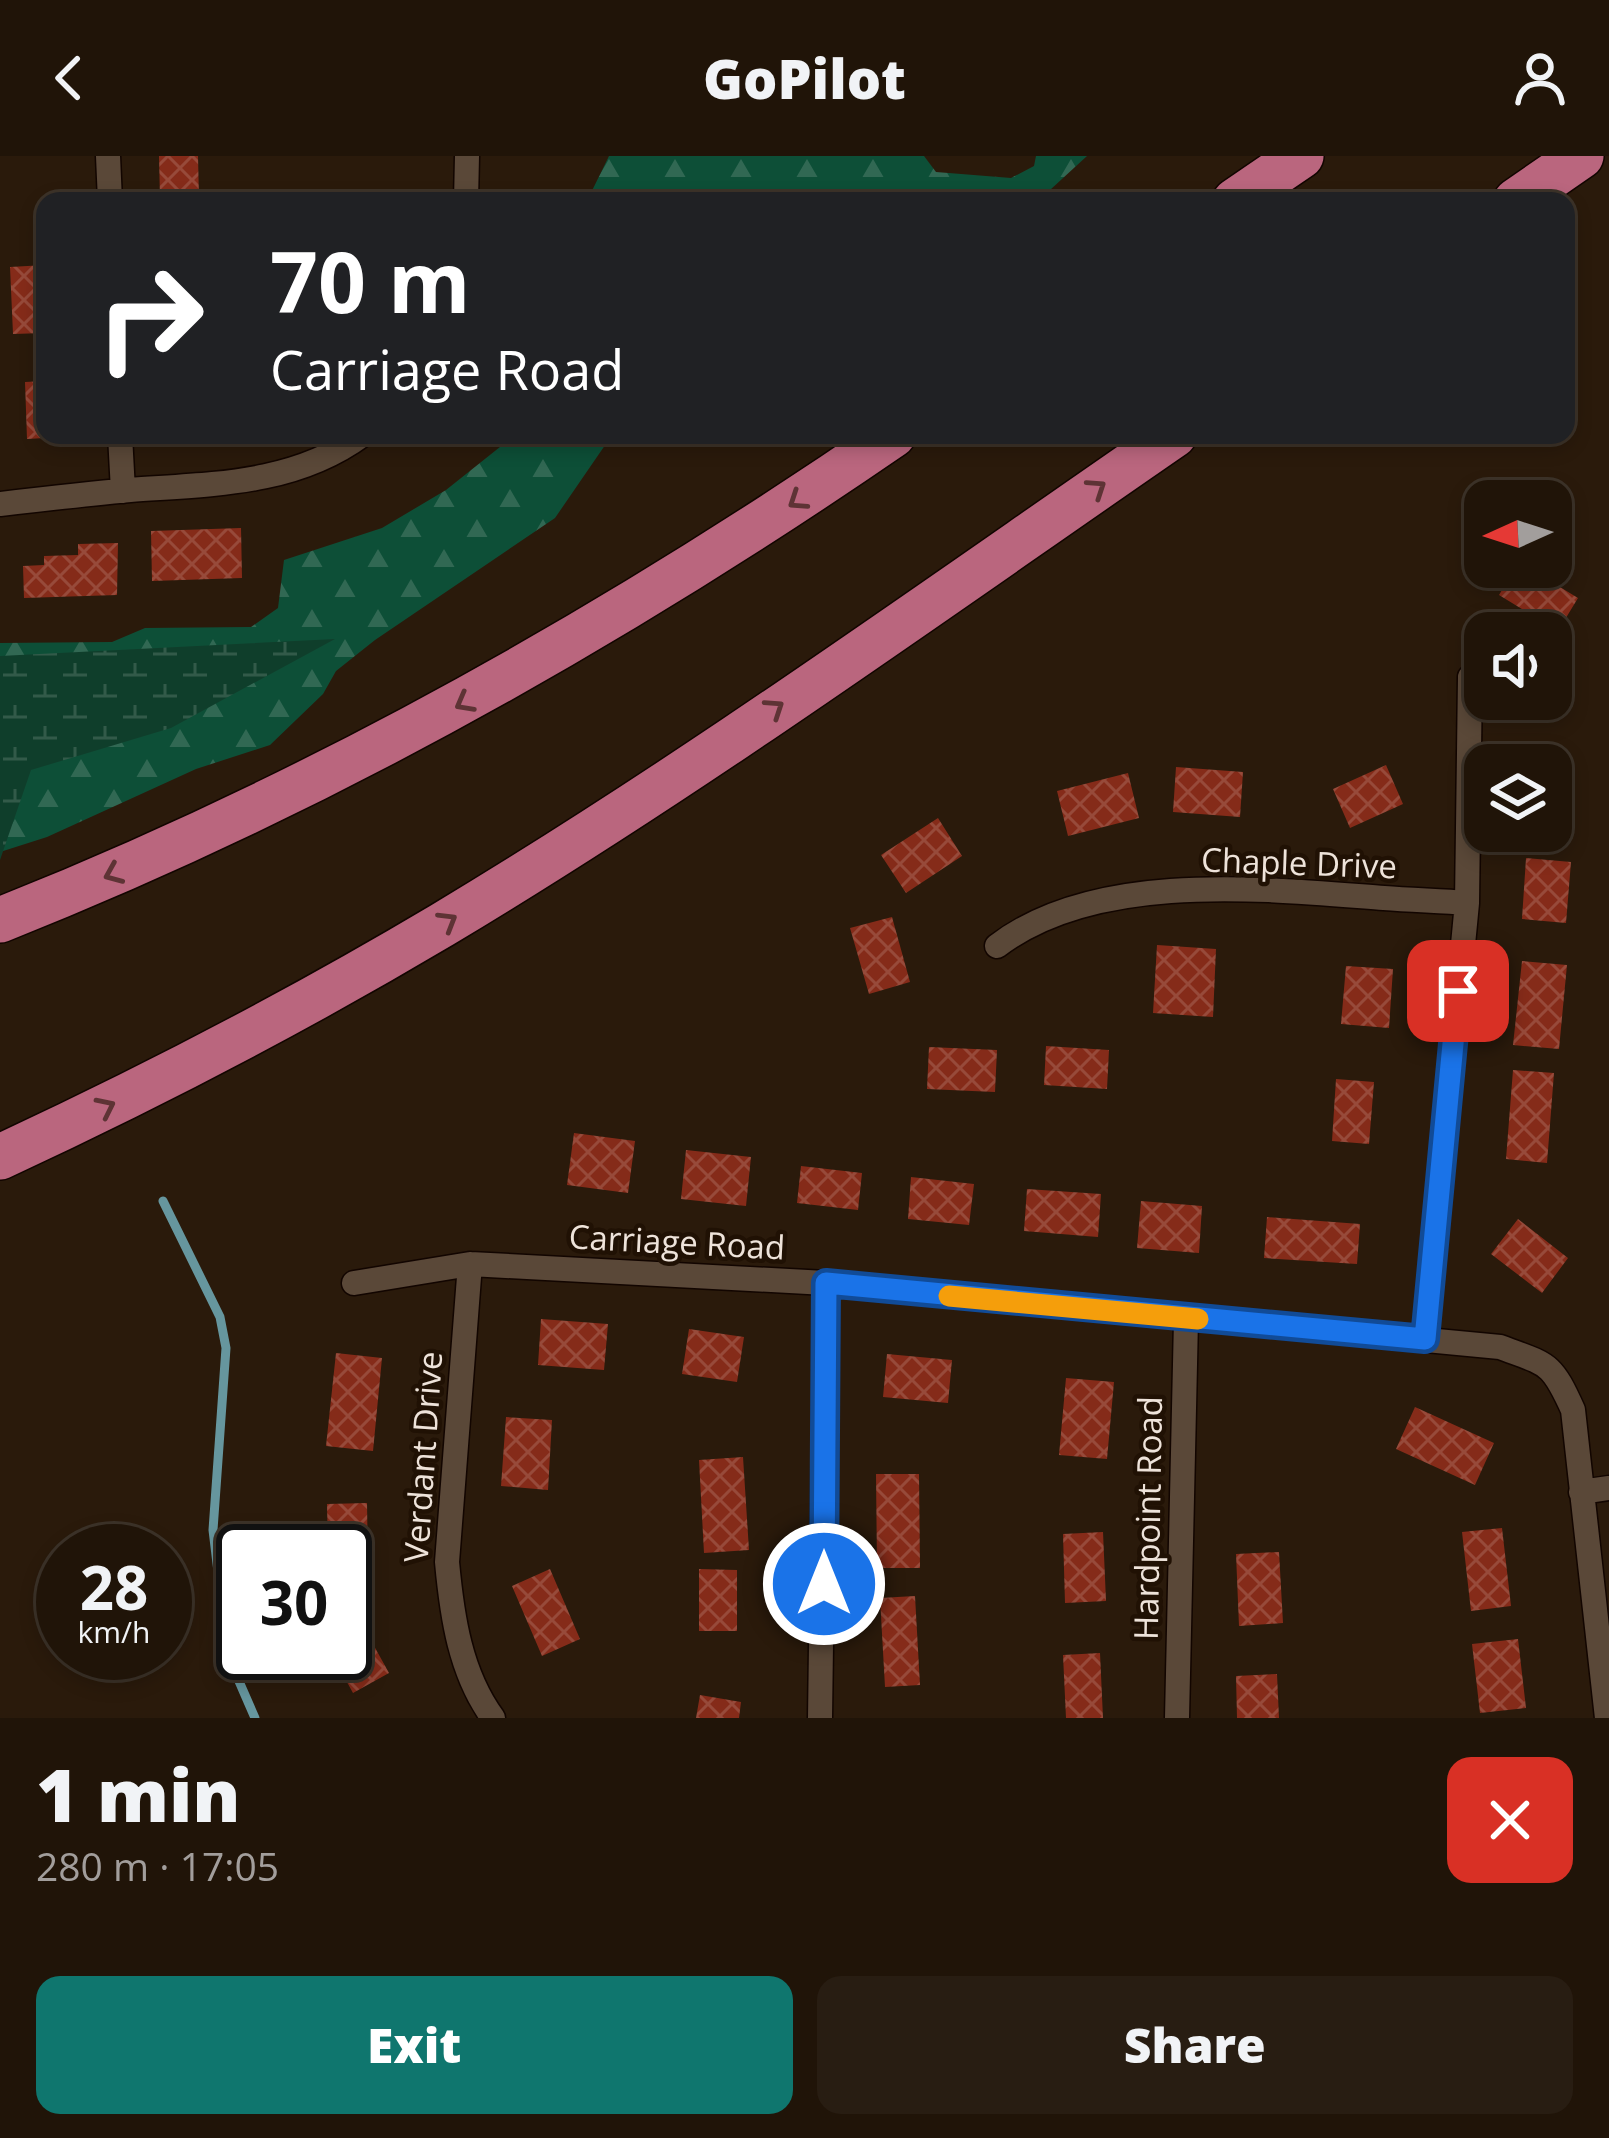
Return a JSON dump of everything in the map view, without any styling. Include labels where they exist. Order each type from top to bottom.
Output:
[{"type":"highway","points":[[1248,192],[1301,156]]},
{"type":"highway","points":[[1529,192],[1582,156]]},
{"type":"highway","points":[[0,920],[243,816],[459,706],[650,596],[879,444]]},
{"type":"highway","points":[[0,1157],[248,1034],[461,913],[721,746],[1161,444]]},
{"type":"street","points":[[108,156],[110,192]]},
{"type":"street","points":[[466,156],[466,192]]},
{"type":"street","points":[[120,444],[123,491]]},
{"type":"street","points":[[0,504],[243,482],[296,470],[350,444]]},
{"type":"street","points":[[1425,1339],[1467,903],[1469,720]]},
{"type":"street","name":"Chaple Drive","points":[[997,946],[1031,923],[1092,902],[1156,893],[1268,887],[1467,903]]},
{"type":"street","name":"Carriage Road","points":[[354,1283],[470,1264],[826,1283],[1500,1347],[1547,1364],[1558,1376],[1573,1410],[1606,1718]]},
{"type":"street","name":"Verdant Drive","points":[[470,1264],[447,1562],[451,1608],[468,1674],[493,1718]]},
{"type":"street","points":[[820,1718],[826,1283]]},
{"type":"street","name":"Hardpoint Road","points":[[1177,1718],[1186,1320]]},
{"type":"street","points":[[1581,1492],[1609,1488]]},
{"type":"green space","points":[[609,156],[924,156],[936,172],[1011,178],[1034,166],[1036,156],[1087,156],[1048,192],[591,192]]},
{"type":"green space","points":[[504,444],[606,444],[555,518],[336,671],[323,694],[270,745],[196,769],[47,837],[0,852],[0,643],[112,642],[145,628],[251,627],[278,608],[284,560],[382,528],[446,490]]},
{"type":"green space","points":[[335,639],[171,728],[31,770],[0,860],[0,656]]},
{"type":"building","points":[[159,156],[198,156],[199,192],[160,192]]},
{"type":"building","points":[[36,266],[36,333],[13,334],[10,267]]},
{"type":"building","points":[[36,381],[36,438],[27,439],[25,382]]},
{"type":"building","points":[[241,528],[242,578],[152,581],[151,531]]},
{"type":"building","points":[[118,543],[117,595],[24,598],[23,566],[44,565],[44,556],[78,555],[78,544]]},
{"type":"building","points":[[1503,588],[1562,588],[1578,598],[1570,612],[1527,612],[1499,595]]},
{"type":"building","points":[[1386,765],[1403,804],[1350,828],[1333,789]]},
{"type":"building","points":[[1176,767],[1243,772],[1240,817],[1173,812]]},
{"type":"building","points":[[1128,773],[1139,818],[1068,836],[1057,791]]},
{"type":"building","points":[[938,818],[962,856],[906,893],[881,855]]},
{"type":"building","points":[[1526,858],[1571,862],[1566,923],[1522,919]]},
{"type":"building","points":[[892,917],[910,982],[869,994],[850,928]]},
{"type":"building","points":[[1157,945],[1216,949],[1213,1017],[1153,1013]]},
{"type":"building","points":[[1522,961],[1567,965],[1559,1049],[1513,1045]]},
{"type":"building","points":[[1346,966],[1393,969],[1389,1028],[1341,1024]]},
{"type":"building","points":[[1046,1046],[1109,1050],[1107,1089],[1044,1085]]},
{"type":"building","points":[[929,1047],[997,1050],[995,1092],[927,1089]]},
{"type":"building","points":[[1513,1070],[1554,1073],[1547,1163],[1506,1159]]},
{"type":"building","points":[[1336,1079],[1374,1082],[1369,1144],[1332,1141]]},
{"type":"building","points":[[574,1133],[635,1141],[628,1193],[567,1185]]},
{"type":"building","points":[[686,1150],[751,1157],[746,1206],[681,1199]]},
{"type":"building","points":[[801,1166],[862,1173],[858,1210],[797,1203]]},
{"type":"building","points":[[911,1177],[974,1184],[969,1225],[908,1219]]},
{"type":"building","points":[[1027,1189],[1101,1194],[1098,1237],[1024,1231]]},
{"type":"building","points":[[1141,1201],[1202,1206],[1199,1253],[1137,1248]]},
{"type":"building","points":[[1267,1217],[1360,1224],[1357,1264],[1264,1258]]},
{"type":"building","points":[[1518,1219],[1568,1258],[1542,1293],[1491,1254]]},
{"type":"building","points":[[541,1319],[608,1324],[604,1370],[538,1365]]},
{"type":"building","points":[[689,1329],[744,1337],[737,1382],[682,1374]]},
{"type":"building","points":[[336,1353],[382,1358],[373,1451],[326,1446]]},
{"type":"building","points":[[887,1354],[952,1360],[948,1403],[883,1397]]},
{"type":"building","points":[[1066,1378],[1114,1382],[1107,1459],[1059,1455]]},
{"type":"building","points":[[1415,1407],[1494,1443],[1475,1485],[1396,1449]]},
{"type":"building","points":[[506,1417],[552,1420],[548,1490],[501,1486]]},
{"type":"building","points":[[743,1457],[749,1550],[704,1553],[699,1460]]},
{"type":"building","points":[[876,1474],[919,1474],[920,1568],[877,1568]]},
{"type":"building","points":[[367,1503],[367,1524],[327,1524],[327,1504]]},
{"type":"building","points":[[1502,1528],[1511,1606],[1471,1611],[1462,1532]]},
{"type":"building","points":[[1103,1532],[1106,1601],[1065,1603],[1063,1534]]},
{"type":"building","points":[[1279,1552],[1283,1623],[1239,1626],[1236,1554]]},
{"type":"building","points":[[550,1569],[580,1639],[542,1656],[512,1586]]},
{"type":"building","points":[[699,1569],[737,1570],[737,1631],[699,1631]]},
{"type":"building","points":[[915,1596],[920,1685],[885,1687],[880,1598]]},
{"type":"building","points":[[1518,1639],[1526,1708],[1480,1713],[1472,1644]]},
{"type":"building","points":[[372,1642],[389,1673],[353,1693],[346,1680],[372,1680]]},
{"type":"building","points":[[1100,1653],[1103,1718],[1066,1718],[1063,1655]]},
{"type":"building","points":[[1277,1674],[1279,1718],[1237,1718],[1236,1676]]},
{"type":"building","points":[[700,1695],[741,1702],[739,1718],[696,1718]]},
{"type":"waterway","points":[[163,1201],[220,1317],[226,1348],[213,1530],[228,1656],[255,1718]]},
{"type":"slow traffic","points":[[949,1296],[1198,1319]]},
{"type":"route","points":[[824,1584],[826,1283],[1425,1339],[1458,991]]}]
